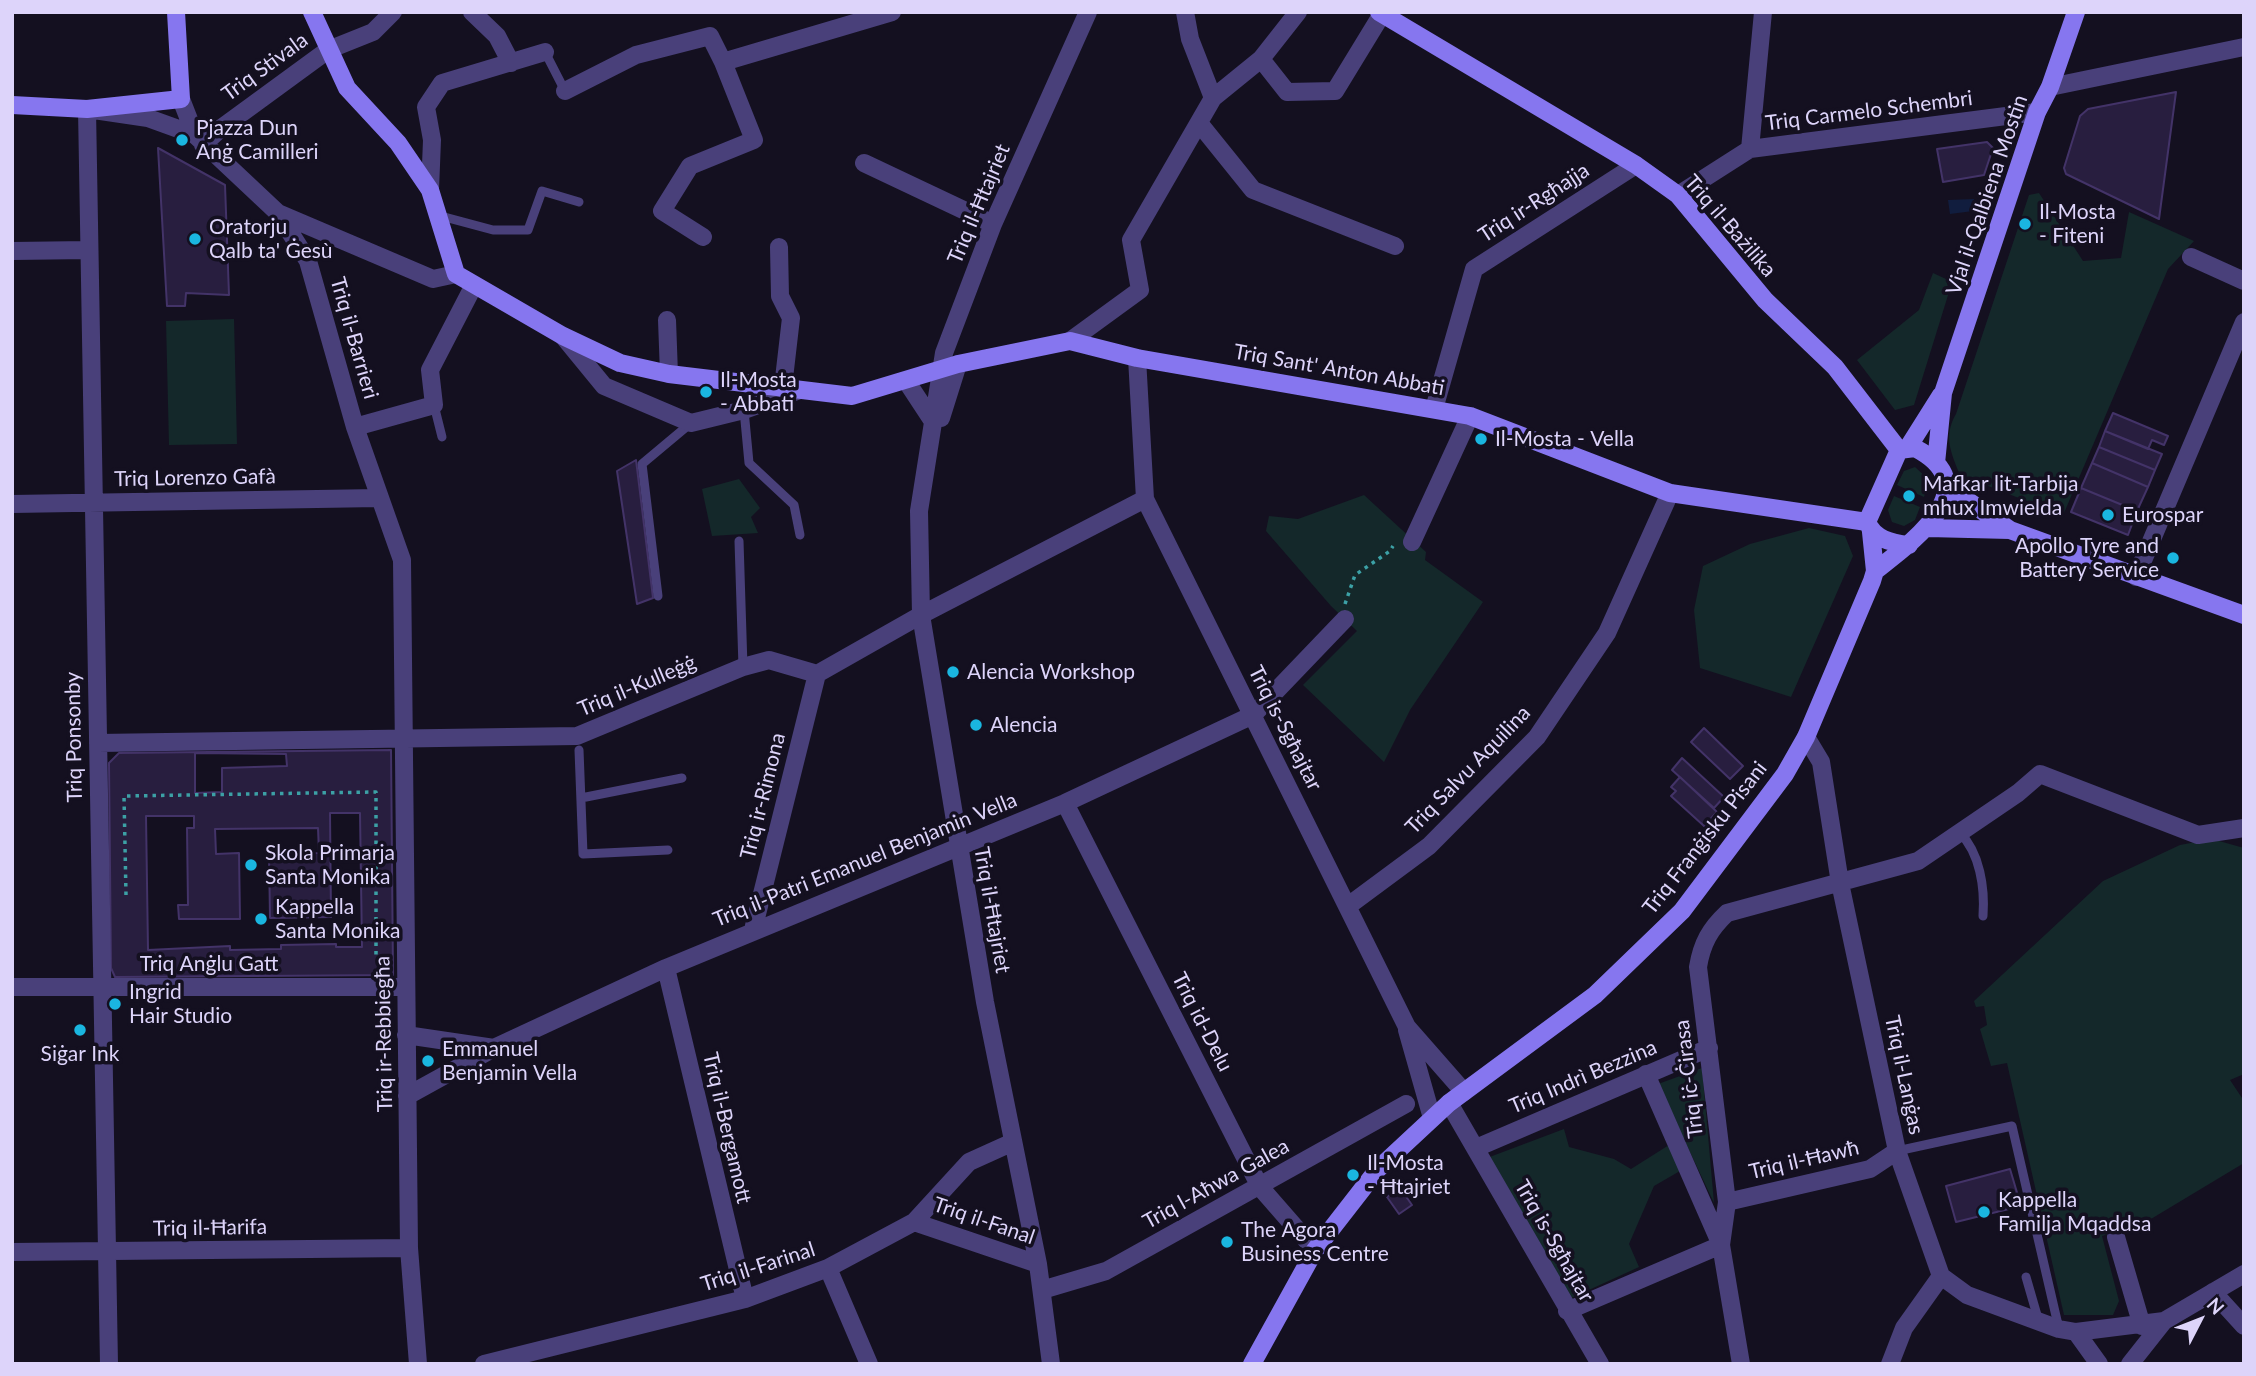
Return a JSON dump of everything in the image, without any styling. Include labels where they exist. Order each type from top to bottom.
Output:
[{"type":"street","points":[[176,12],[181,99],[199,140]]},
{"type":"street","points":[[312,12],[348,88],[398,142],[430,190]]},
{"type":"street","name":"Triq Stivala","points":[[199,140],[220,129],[328,50],[373,32],[393,12]]},
{"type":"street","points":[[472,12],[497,36],[511,62]]},
{"type":"street","points":[[723,62],[892,12]]},
{"type":"street","name":"Triq il-Ħtajriet","points":[[1051,1364],[1038,1264],[1011,1143],[958,846],[921,615],[919,511],[939,371],[993,224],[1088,12]]},
{"type":"street","points":[[1185,12],[1190,39],[1213,98]]},
{"type":"street","points":[[1070,341],[1140,290],[1131,240],[1213,98],[1261,59],[1298,12]]},
{"type":"street","points":[[1750,149],[1763,12]]},
{"type":"street","name":"Vjal il-Qalbiena Mostin","points":[[1936,463],[1943,393],[2037,112],[2050,87],[2076,12]]},
{"type":"street","points":[[1261,59],[1287,92],[1335,91],[1381,13]]},
{"type":"street","name":"Triq il-Bażilika","points":[[1381,13],[1636,165],[1678,195],[1765,300],[1835,366],[1903,449]]},
{"type":"street","points":[[565,91],[636,55],[710,36],[754,140],[690,166],[662,211],[703,237]]},
{"type":"street","points":[[2050,87],[2244,47]]},
{"type":"street","points":[[278,213],[433,279],[456,274],[430,190],[432,140],[426,107],[442,82],[545,52]]},
{"type":"street","points":[[87,109],[181,99]]},
{"type":"street","points":[[12,105],[87,109],[148,118],[199,140]]},
{"type":"street","name":"Triq Ponsonby","points":[[87,109],[109,1364]]},
{"type":"street","name":"Triq Carmelo Schembri","points":[[1678,195],[1750,149],[2037,112]]},
{"type":"street","points":[[1199,123],[1253,190],[1395,246]]},
{"type":"street","name":"Triq il-Barrieri","points":[[199,140],[278,213],[308,261],[378,498]]},
{"type":"street","points":[[864,163],[993,224]]},
{"type":"street","name":"Triq ir-Rgħajja","points":[[1434,409],[1474,269],[1636,165]]},
{"type":"street","points":[[779,247],[780,296],[791,318],[790,389]]},
{"type":"street","points":[[12,251],[88,250]]},
{"type":"street","points":[[2191,257],[2244,281]]},
{"type":"street","name":"Triq Sant' Anton Abbati","points":[[456,274],[473,287],[563,336],[620,363],[669,374],[852,396],[907,382],[958,364],[1070,341],[1137,358],[1470,416],[1671,493],[1869,527],[1891,543],[1909,545]]},
{"type":"street","points":[[355,427],[434,405],[430,370],[473,287]]},
{"type":"street","points":[[667,320],[669,374]]},
{"type":"street","points":[[2136,577],[2244,322]]},
{"type":"street","name":"Triq Sant' Anton Abbati","points":[[563,336],[604,386],[691,423],[744,410],[790,389]]},
{"type":"street","name":"Triq is-Sgħajtar","points":[[1137,358],[1145,499],[1407,1027],[1464,1091]]},
{"type":"street","name":"Triq il-Ħtajriet","points":[[927,462],[958,364]]},
{"type":"street","points":[[907,382],[932,420]]},
{"type":"street","name":"Vjal il-Qalbiena Mostin","points":[[1869,527],[1903,449],[1943,393]]},
{"type":"street","points":[[1413,540],[1470,416]]},
{"type":"street","points":[[1875,571],[1928,528],[1941,507],[1945,485],[1936,463],[1915,448],[1903,449]]},
{"type":"street","points":[[1945,485],[2010,530],[2244,615]]},
{"type":"street","name":"Triq Salvu Aquilina","points":[[1348,906],[1429,846],[1537,737],[1606,633],[1671,493]]},
{"type":"street","name":"Triq Lorenzo Gafà","points":[[12,504],[378,498]]},
{"type":"street","name":"Triq ir-Rebbiegħa","points":[[378,498],[397,540],[402,560],[409,1248],[418,1364]]},
{"type":"street","points":[[817,674],[921,615],[1145,499]]},
{"type":"street","name":"Triq Franġisku Pisani","points":[[1252,1364],[1315,1250],[1378,1169],[1448,1103],[1595,995],[1682,911],[1785,774],[1806,737],[1875,571],[1869,527]]},
{"type":"street","points":[[1928,528],[2010,530]]},
{"type":"street","points":[[1253,715],[1344,620]]},
{"type":"street","name":"Triq il-Kulleġġ","points":[[97,743],[403,741],[577,736],[743,667],[769,660],[817,674]]},
{"type":"street","name":"Triq ir-Rimona","points":[[752,930],[817,674]]},
{"type":"street","name":"Triq il-Patri Emanuel Benjamin Vella","points":[[407,1096],[494,1048],[666,968],[752,930],[1065,803],[1253,715]]},
{"type":"street","name":"Triq il-Lanġas","points":[[1806,737],[1821,762],[1840,883],[1897,1151],[1941,1276]]},
{"type":"street","name":"Triq iċ-Ċirasa","points":[[1741,1364],[1721,1245],[1727,1202],[1698,967],[1706,937],[1715,925],[1727,913],[1918,861],[2018,793],[2040,774],[2198,835],[2244,828]]},
{"type":"street","name":"Triq id-Delu","points":[[1065,803],[1260,1187],[1315,1250]]},
{"type":"street","name":"Triq il-Bergamott","points":[[666,968],[745,1299]]},
{"type":"street","name":"Triq Anġlu Gatt","points":[[12,987],[406,987]]},
{"type":"street","points":[[1407,1027],[1432,1118]]},
{"type":"street","points":[[406,1035],[494,1048]]},
{"type":"street","name":"Triq Indrì Bezzina","points":[[1476,1149],[1709,1048]]},
{"type":"street","points":[[1567,1311],[1721,1245],[1646,1074]]},
{"type":"street","name":"Triq is-Sgħajtar","points":[[1448,1103],[1600,1364]]},
{"type":"street","name":"Triq l-Aħwa Galea","points":[[1042,1290],[1106,1271],[1406,1104]]},
{"type":"street","name":"Triq il-Farinal","points":[[484,1364],[745,1299],[828,1268],[914,1222],[969,1163],[1011,1143]]},
{"type":"street","name":"Triq il-Ħawħ","points":[[1727,1202],[1870,1169],[1897,1151]]},
{"type":"street","name":"Triq il-Fanal","points":[[914,1222],[1038,1264]]},
{"type":"street","points":[[2116,1237],[2142,1326]]},
{"type":"street","name":"Triq il-Ħarifa","points":[[12,1252],[409,1248]]},
{"type":"street","points":[[828,1268],[869,1364]]},
{"type":"street","points":[[1890,1364],[1904,1328],[1941,1276],[1967,1295],[2068,1330],[2142,1326],[2164,1321],[2244,1274]]},
{"type":"street","points":[[2213,1292],[2244,1326]]},
{"type":"street","points":[[2130,1364],[2164,1321]]},
{"type":"street","points":[[2068,1330],[2099,1364]]},
{"type":"street","points":[[1261,1364],[1264,1343]]},
{"type":"lane","points":[[545,52],[565,91]]},
{"type":"lane","points":[[437,215],[493,230],[528,230],[542,191],[579,202]]},
{"type":"lane","points":[[434,405],[442,437]]},
{"type":"lane","points":[[744,410],[749,463],[794,505],[800,535]]},
{"type":"lane","points":[[658,596],[642,464],[691,423]]},
{"type":"lane","points":[[739,541],[743,667]]},
{"type":"lane","points":[[579,750],[583,854],[668,850]]},
{"type":"lane","points":[[581,798],[682,778]]},
{"type":"lane","points":[[1960,833],[1967,840],[1985,889],[1983,916]]},
{"type":"lane","name":"Triq il-Ħawħ","points":[[1897,1151],[2012,1126],[2068,1330]]},
{"type":"lane","points":[[2026,1277],[2039,1322]]},
{"type":"path","points":[[1344,620],[1337,616],[1343,611],[1355,575],[1390,551],[1402,529],[1413,540]]},
{"type":"path","points":[[126,895],[124,796],[376,792],[376,956]]},
{"type":"green space","points":[[2039,193],[2083,261],[2121,258],[2129,212],[2194,241],[2168,269],[2064,513],[2052,511],[1960,475],[1949,437],[2029,195]]},
{"type":"green space","points":[[1933,273],[1946,279],[1949,292],[1914,405],[1895,410],[1857,360],[1919,310]]},
{"type":"green space","points":[[234,319],[237,444],[169,445],[166,321]]},
{"type":"green space","points":[[1915,467],[1929,480],[1924,497],[1897,485],[1904,471]]},
{"type":"green space","points":[[739,479],[760,508],[751,517],[758,533],[712,536],[702,489]]},
{"type":"green space","points":[[1364,495],[1426,552],[1425,560],[1483,602],[1410,710],[1384,762],[1303,685],[1357,631],[1331,606],[1266,531],[1269,516],[1298,519]]},
{"type":"green space","points":[[1894,496],[1920,507],[1915,520],[1904,526],[1892,522],[1888,510]]},
{"type":"green space","points":[[1809,528],[1845,536],[1853,556],[1791,697],[1700,668],[1694,610],[1703,566],[1750,544]]},
{"type":"green space","points":[[2212,839],[2244,848],[2244,1074],[2230,1080],[2244,1101],[2244,1163],[2126,1234],[2117,1231],[2102,1236],[2119,1301],[2113,1315],[2064,1315],[2007,1063],[1991,1066],[1980,1029],[1987,1025],[1984,1006],[1976,1007],[1974,1001],[2103,881],[2180,845]]},
{"type":"green space","points":[[1702,1068],[1714,1203],[1658,1084]]},
{"type":"green space","points":[[1564,1129],[1569,1147],[1614,1159],[1631,1169],[1669,1145],[1680,1171],[1654,1186],[1629,1244],[1639,1267],[1567,1300],[1487,1158]]},
{"type":"water","points":[[1974,199],[1973,211],[1950,214],[1948,200]]},
{"type":"building","points":[[2176,92],[2159,219],[2066,174],[2064,168],[2080,116],[2088,109]]},
{"type":"building","points":[[1987,142],[1993,148],[1984,175],[1943,182],[1937,149]]},
{"type":"building","name":"Oratorju Qalb ta' Ġesù","points":[[158,148],[225,185],[229,295],[186,293],[185,306],[167,306]]},
{"type":"building","points":[[2113,413],[2168,436],[2164,445],[2152,440],[2148,449],[2105,431]]},
{"type":"building","points":[[2105,431],[2162,454],[2155,470],[2099,447]]},
{"type":"building","points":[[2099,447],[2155,470],[2148,487],[2092,463]]},
{"type":"building","points":[[636,460],[653,598],[637,604],[617,471]]},
{"type":"building","points":[[2092,463],[2148,487],[2137,511],[2081,488]]},
{"type":"building","points":[[2081,488],[2137,511],[2128,535],[2071,512]]},
{"type":"building","points":[[1704,728],[1743,766],[1730,779],[1691,742]]},
{"type":"building","name":"Skola Primarja Santa Monika","points":[[391,750],[393,975],[115,977],[111,968],[109,763],[119,753]]},
{"type":"building","points":[[195,753],[286,754],[287,766],[222,768],[222,792],[195,793]]},
{"type":"building","points":[[1682,758],[1724,797],[1714,808],[1672,770]]},
{"type":"building","points":[[1680,777],[1717,812],[1704,826],[1671,796],[1676,791],[1671,787]]},
{"type":"building","points":[[330,813],[360,813],[362,947],[336,947],[336,944],[281,945],[281,949],[230,950],[230,946],[148,950],[146,816],[194,816],[194,828],[187,828],[188,905],[178,905],[179,919],[240,919],[239,853],[216,854],[215,829],[318,828],[319,853],[269,854],[270,918],[331,917]]},
{"type":"building","points":[[2010,1169],[2021,1206],[1956,1222],[1946,1186]]},
{"type":"building","points":[[1400,1188],[1412,1205],[1399,1214],[1387,1197]]},
{"type":"place","name":"Pjazza Dun Anġ Camilleri","points":[[182,140]]},
{"type":"place","name":"Il-Mosta - Fiteni","points":[[2025,224]]},
{"type":"place","name":"Oratorju Qalb ta' Ġesù","points":[[195,239]]},
{"type":"place","name":"Il-Mosta - Abbati","points":[[706,392]]},
{"type":"place","name":"Il-Mosta - Vella","points":[[1481,439]]},
{"type":"place","name":"Mafkar lit-Tarbija mhux Imwielda","points":[[1909,496]]},
{"type":"place","name":"Eurospar","points":[[2108,515]]},
{"type":"place","name":"Apollo Tyre and Battery Service","points":[[2173,558]]},
{"type":"place","name":"Alencia Workshop","points":[[953,672]]},
{"type":"place","name":"Alencia","points":[[976,725]]},
{"type":"place","name":"Skola Primarja Santa Monika","points":[[251,865]]},
{"type":"place","name":"Kappella Santa Monika","points":[[261,919]]},
{"type":"place","name":"Ingrid Hair Studio","points":[[115,1004]]},
{"type":"place","name":"Siġar Ink","points":[[80,1030]]},
{"type":"place","name":"Emmanuel Benjamin Vella","points":[[428,1061]]},
{"type":"place","name":"Il-Mosta - Ħtajriet","points":[[1353,1175]]},
{"type":"place","name":"Kappella Familja Mqaddsa","points":[[1984,1212]]},
{"type":"place","name":"The Agora Business Centre","points":[[1227,1242]]}]
